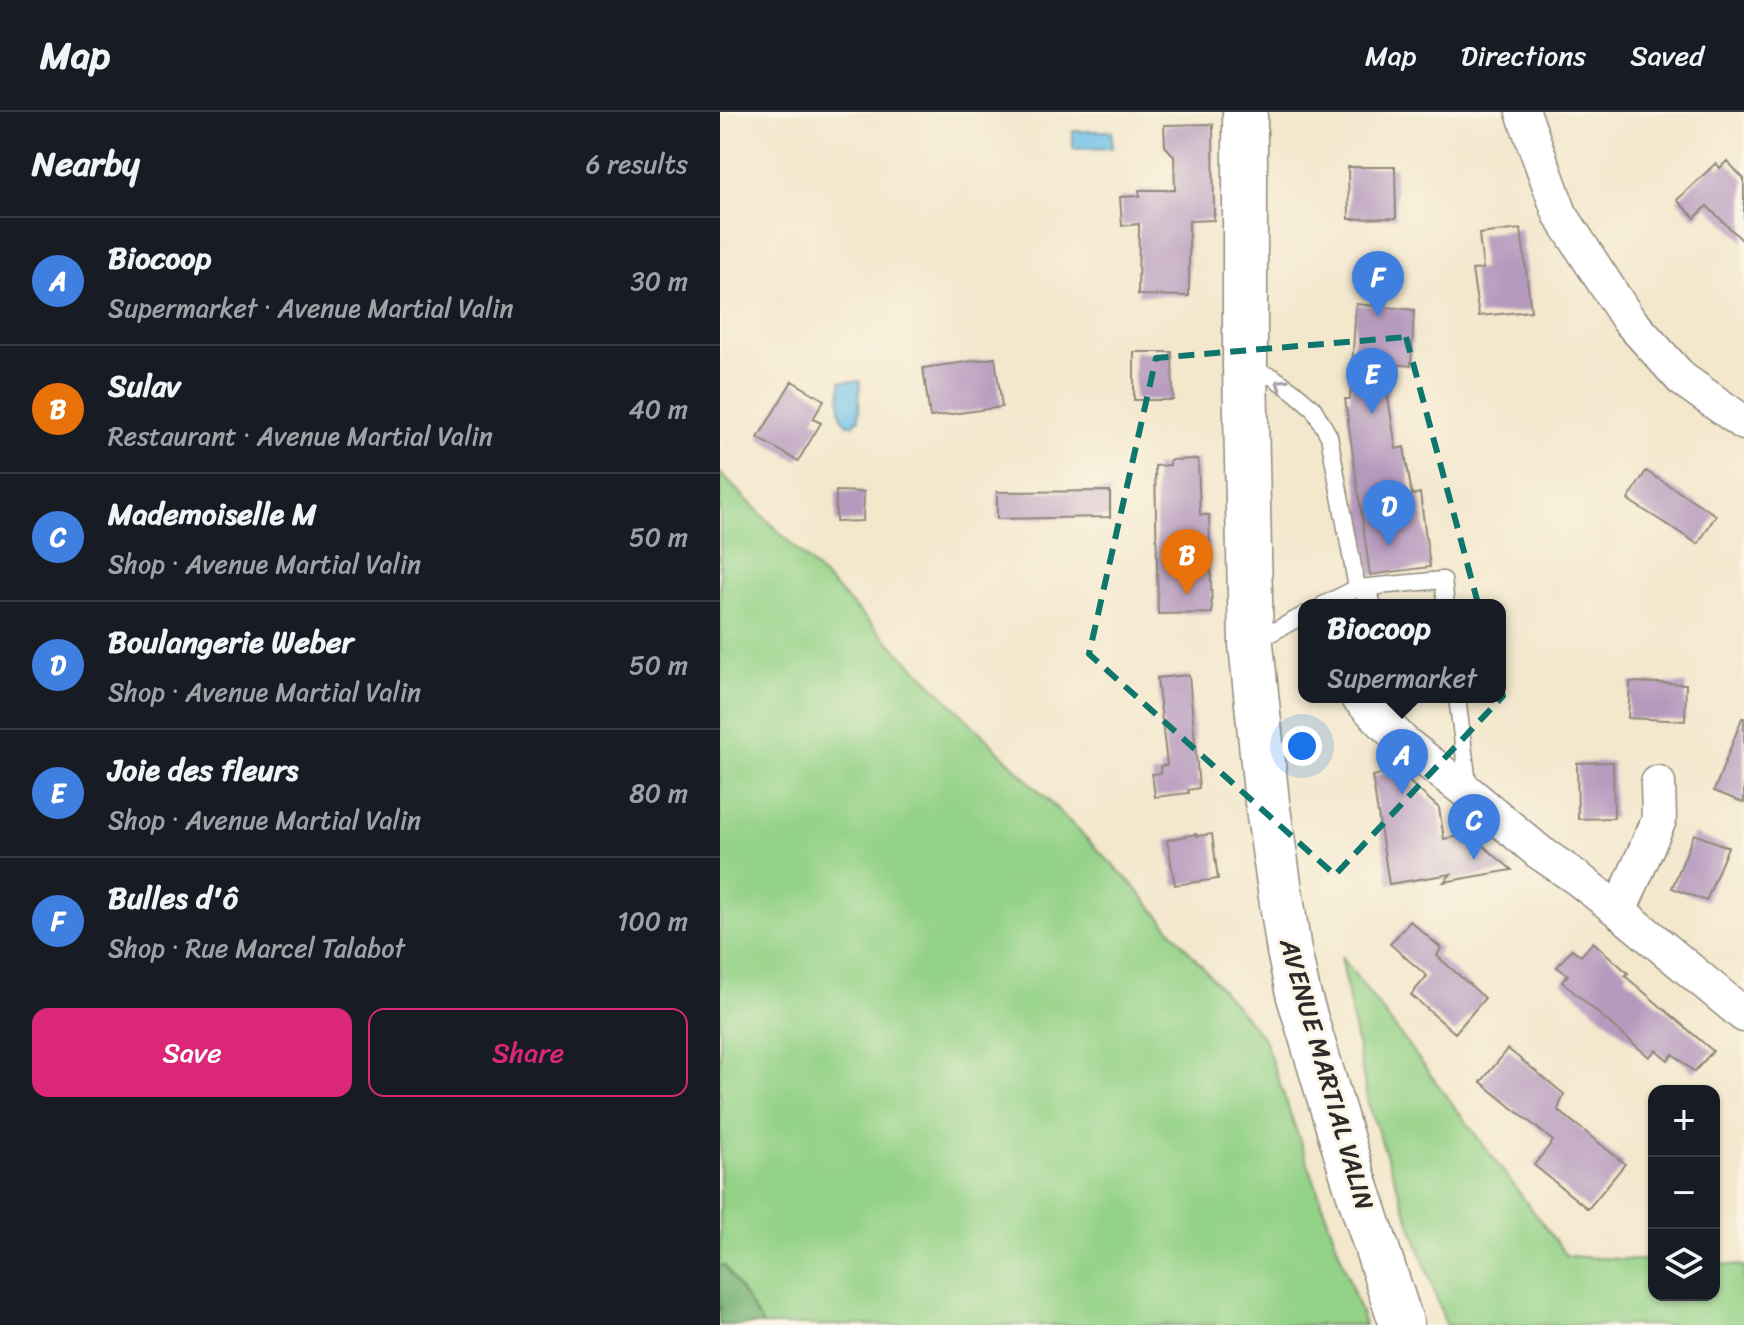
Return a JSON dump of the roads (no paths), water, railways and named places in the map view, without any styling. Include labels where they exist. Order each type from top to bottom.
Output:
[{"type":"main road","name":"AVENUE MARTIAL VALIN","points":[[1245,112],[1245,368],[1251,644],[1267,802],[1298,993],[1402,1325]]},
{"type":"street","points":[[1523,112],[1560,214],[1628,319],[1682,379],[1744,423]]},
{"type":"street","points":[[1364,703],[1404,743],[1539,852],[1619,911],[1744,1015]]},
{"type":"street","points":[[1619,911],[1659,820],[1658,783]]},
{"type":"lane","points":[[1245,368],[1273,377],[1313,408],[1329,436],[1357,588],[1371,599]]},
{"type":"lane","points":[[1335,599],[1357,588],[1443,580],[1445,599]]},
{"type":"lane","points":[[1251,644],[1298,618]]},
{"type":"lane","points":[[1458,703],[1470,794]]},
{"type":"water","points":[[1073,131],[1112,131],[1112,148],[1073,149]]},
{"type":"water","points":[[841,381],[860,381],[859,420],[855,424],[848,424],[841,416]]},
{"type":"place","name":"Bulles d'ô","points":[[1378,317]]},
{"type":"place","name":"Joie des fleurs","points":[[1372,414]]},
{"type":"place","name":"Boulangerie Weber","points":[[1389,546]]},
{"type":"place","name":"Sulav","points":[[1187,595]]},
{"type":"place","name":"Biocoop","points":[[1402,795]]},
{"type":"place","name":"Mademoiselle M","points":[[1474,860]]}]
